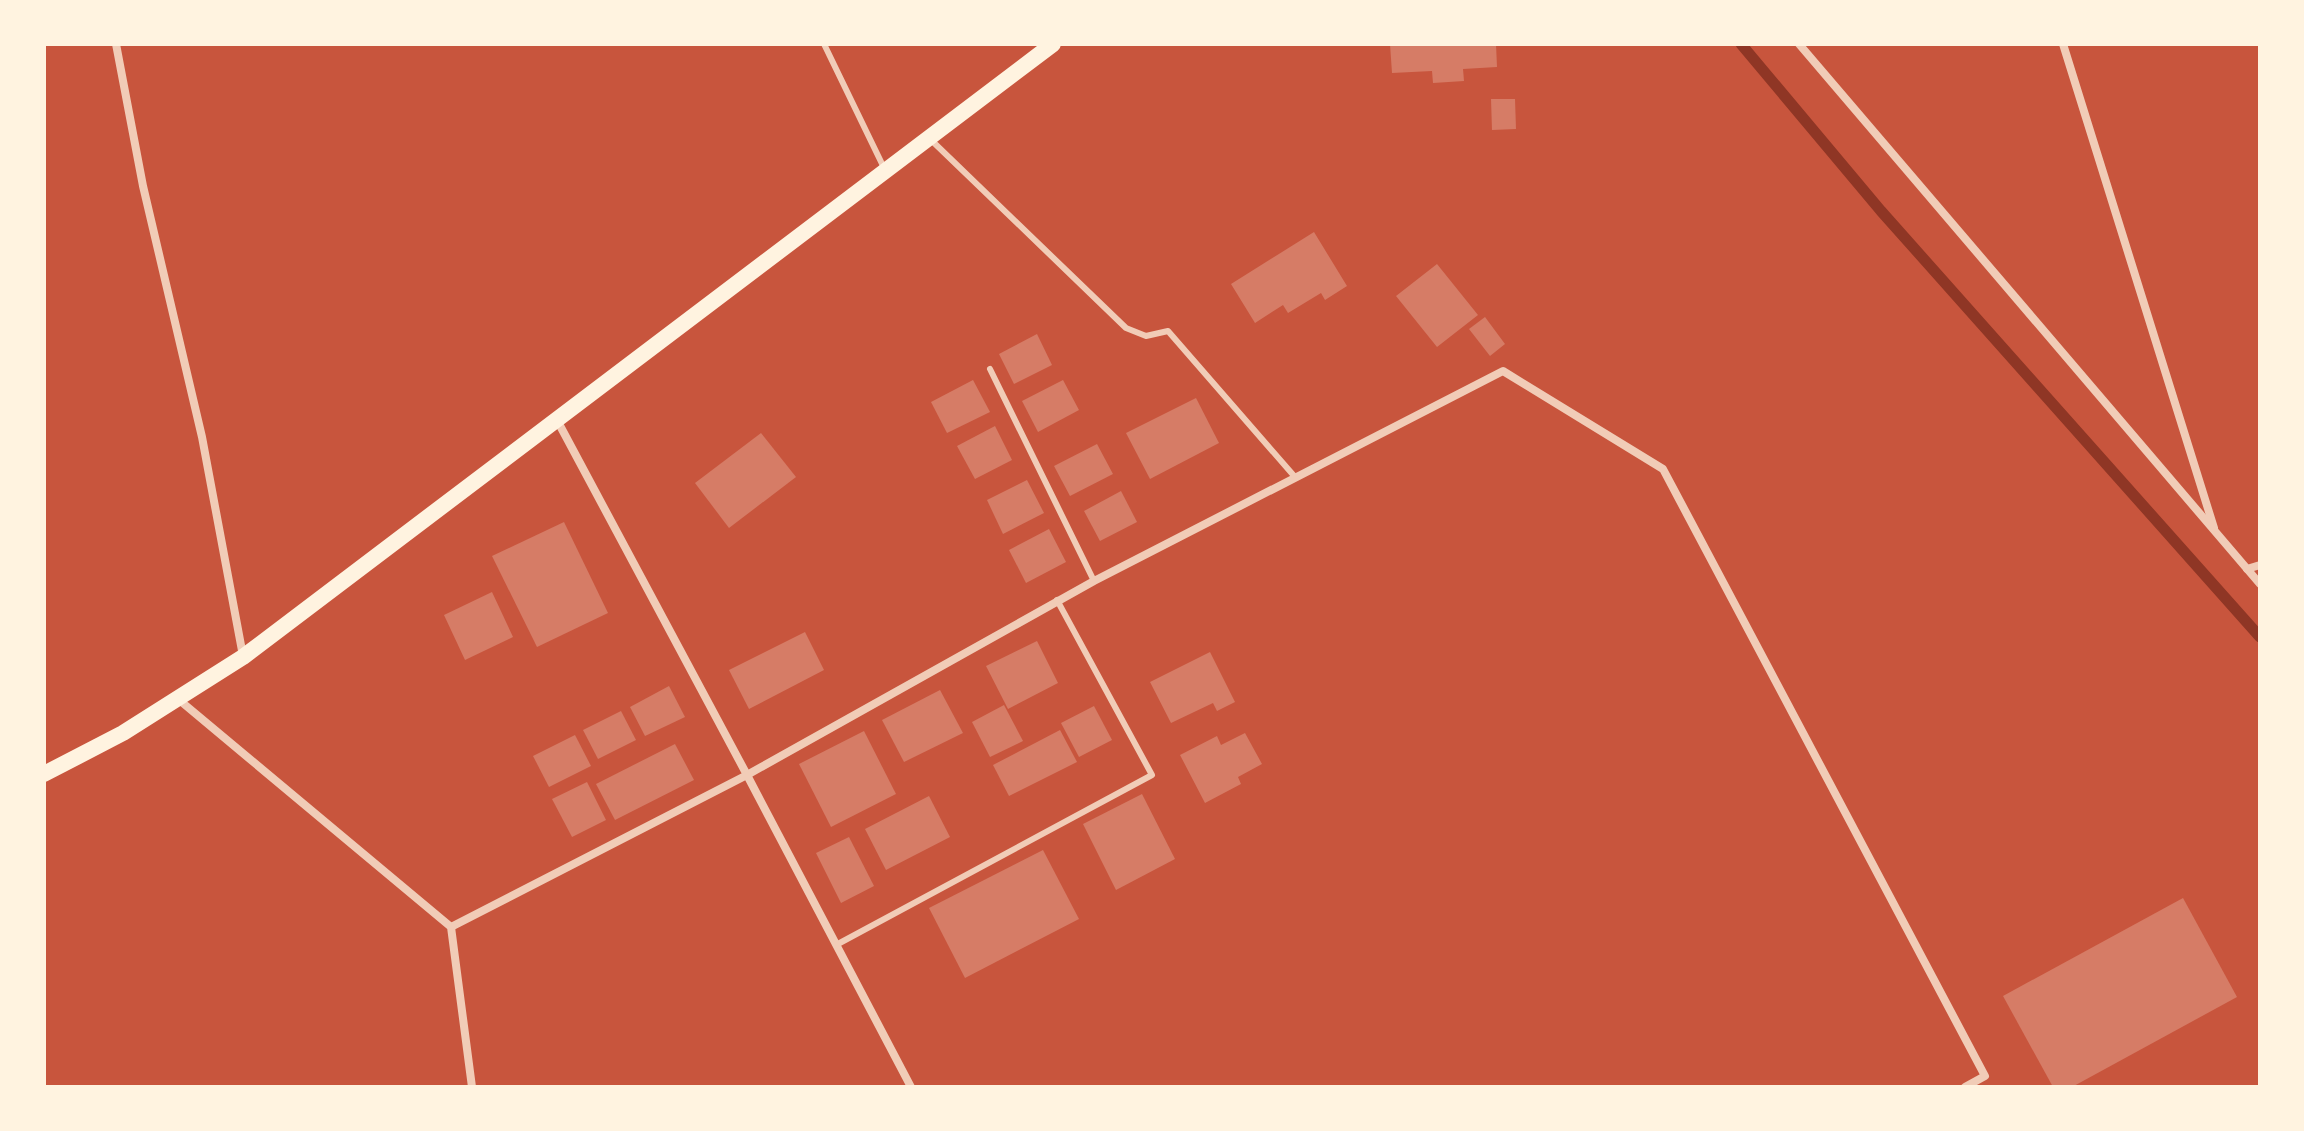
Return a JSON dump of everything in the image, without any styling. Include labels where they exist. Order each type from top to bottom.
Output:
[{"type":"main road","points":[[44,774],[123,733],[243,657],[1053,44]]},
{"type":"street","points":[[116,44],[143,186],[202,437],[243,657]]},
{"type":"street","points":[[1799,44],[2260,584]]},
{"type":"street","points":[[2063,44],[2216,533]]},
{"type":"street","points":[[451,927],[747,775],[1057,600],[1503,371],[1663,469],[1985,1076],[1965,1087]]},
{"type":"street","points":[[557,420],[911,1087]]},
{"type":"street","points":[[2247,569],[2260,565]]},
{"type":"street","points":[[178,699],[451,927],[472,1087]]},
{"type":"lane","points":[[824,44],[885,171]]},
{"type":"lane","points":[[929,138],[1126,328],[1146,336],[1168,331],[1295,477]]},
{"type":"lane","points":[[990,369],[1094,581]]},
{"type":"lane","points":[[836,945],[1152,775],[1057,600]]},
{"type":"building","points":[[1390,44],[1496,44],[1497,67],[1463,69],[1464,81],[1433,83],[1432,71],[1392,73]]},
{"type":"building","points":[[1491,99],[1515,99],[1516,129],[1492,130]]},
{"type":"building","points":[[1314,232],[1347,286],[1325,300],[1321,293],[1288,313],[1283,305],[1255,323],[1231,284]]},
{"type":"building","points":[[1437,264],[1478,315],[1437,347],[1396,296]]},
{"type":"building","points":[[1485,317],[1505,344],[1490,356],[1469,329]]},
{"type":"building","points":[[1037,334],[1052,365],[1014,384],[999,354]]},
{"type":"building","points":[[973,380],[990,412],[947,433],[931,402]]},
{"type":"building","points":[[1063,380],[1079,410],[1038,432],[1022,401]]},
{"type":"building","points":[[1196,398],[1219,443],[1150,479],[1126,433]]},
{"type":"building","points":[[995,426],[1012,460],[975,479],[957,446]]},
{"type":"building","points":[[761,433],[796,477],[729,528],[695,483]]},
{"type":"building","points":[[1097,444],[1113,474],[1070,496],[1054,466]]},
{"type":"building","points":[[1027,480],[1044,513],[1003,534],[987,500]]},
{"type":"building","points":[[1121,491],[1137,522],[1100,541],[1084,511]]},
{"type":"building","points":[[564,522],[608,613],[537,647],[492,556]]},
{"type":"building","points":[[1049,529],[1066,562],[1026,583],[1009,550]]},
{"type":"building","points":[[492,592],[513,637],[465,660],[444,615]]},
{"type":"building","points":[[805,632],[824,670],[749,709],[729,670]]},
{"type":"building","points":[[1037,641],[1058,683],[1008,709],[986,666]]},
{"type":"building","points":[[1210,652],[1235,702],[1217,711],[1213,703],[1171,723],[1150,682]]},
{"type":"building","points":[[669,686],[685,717],[645,736],[630,707]]},
{"type":"building","points":[[940,690],[963,733],[904,762],[882,720]]},
{"type":"building","points":[[1004,705],[1023,741],[990,757],[972,722]]},
{"type":"building","points":[[1094,706],[1112,740],[1079,757],[1061,723]]},
{"type":"building","points":[[621,711],[636,740],[598,759],[583,730]]},
{"type":"building","points":[[1060,730],[1077,762],[1009,796],[993,765]]},
{"type":"building","points":[[864,731],[896,794],[831,827],[799,764]]},
{"type":"building","points":[[1245,733],[1262,764],[1238,777],[1241,784],[1205,803],[1180,755],[1217,736],[1221,745]]},
{"type":"building","points":[[575,735],[591,766],[549,787],[533,756]]},
{"type":"building","points":[[675,744],[694,780],[615,820],[596,784]]},
{"type":"building","points":[[587,782],[606,820],[572,837],[552,799]]},
{"type":"building","points":[[1142,794],[1175,859],[1116,890],[1083,824]]},
{"type":"building","points":[[929,796],[950,837],[886,870],[865,829]]},
{"type":"building","points":[[849,837],[874,886],[841,903],[816,853]]},
{"type":"building","points":[[1043,850],[1079,919],[965,978],[929,908]]},
{"type":"building","points":[[2183,898],[2237,997],[2072,1087],[2053,1087],[2003,996]]},
{"type":"waterway","points":[[1741,44],[1881,211],[2260,637]]}]
